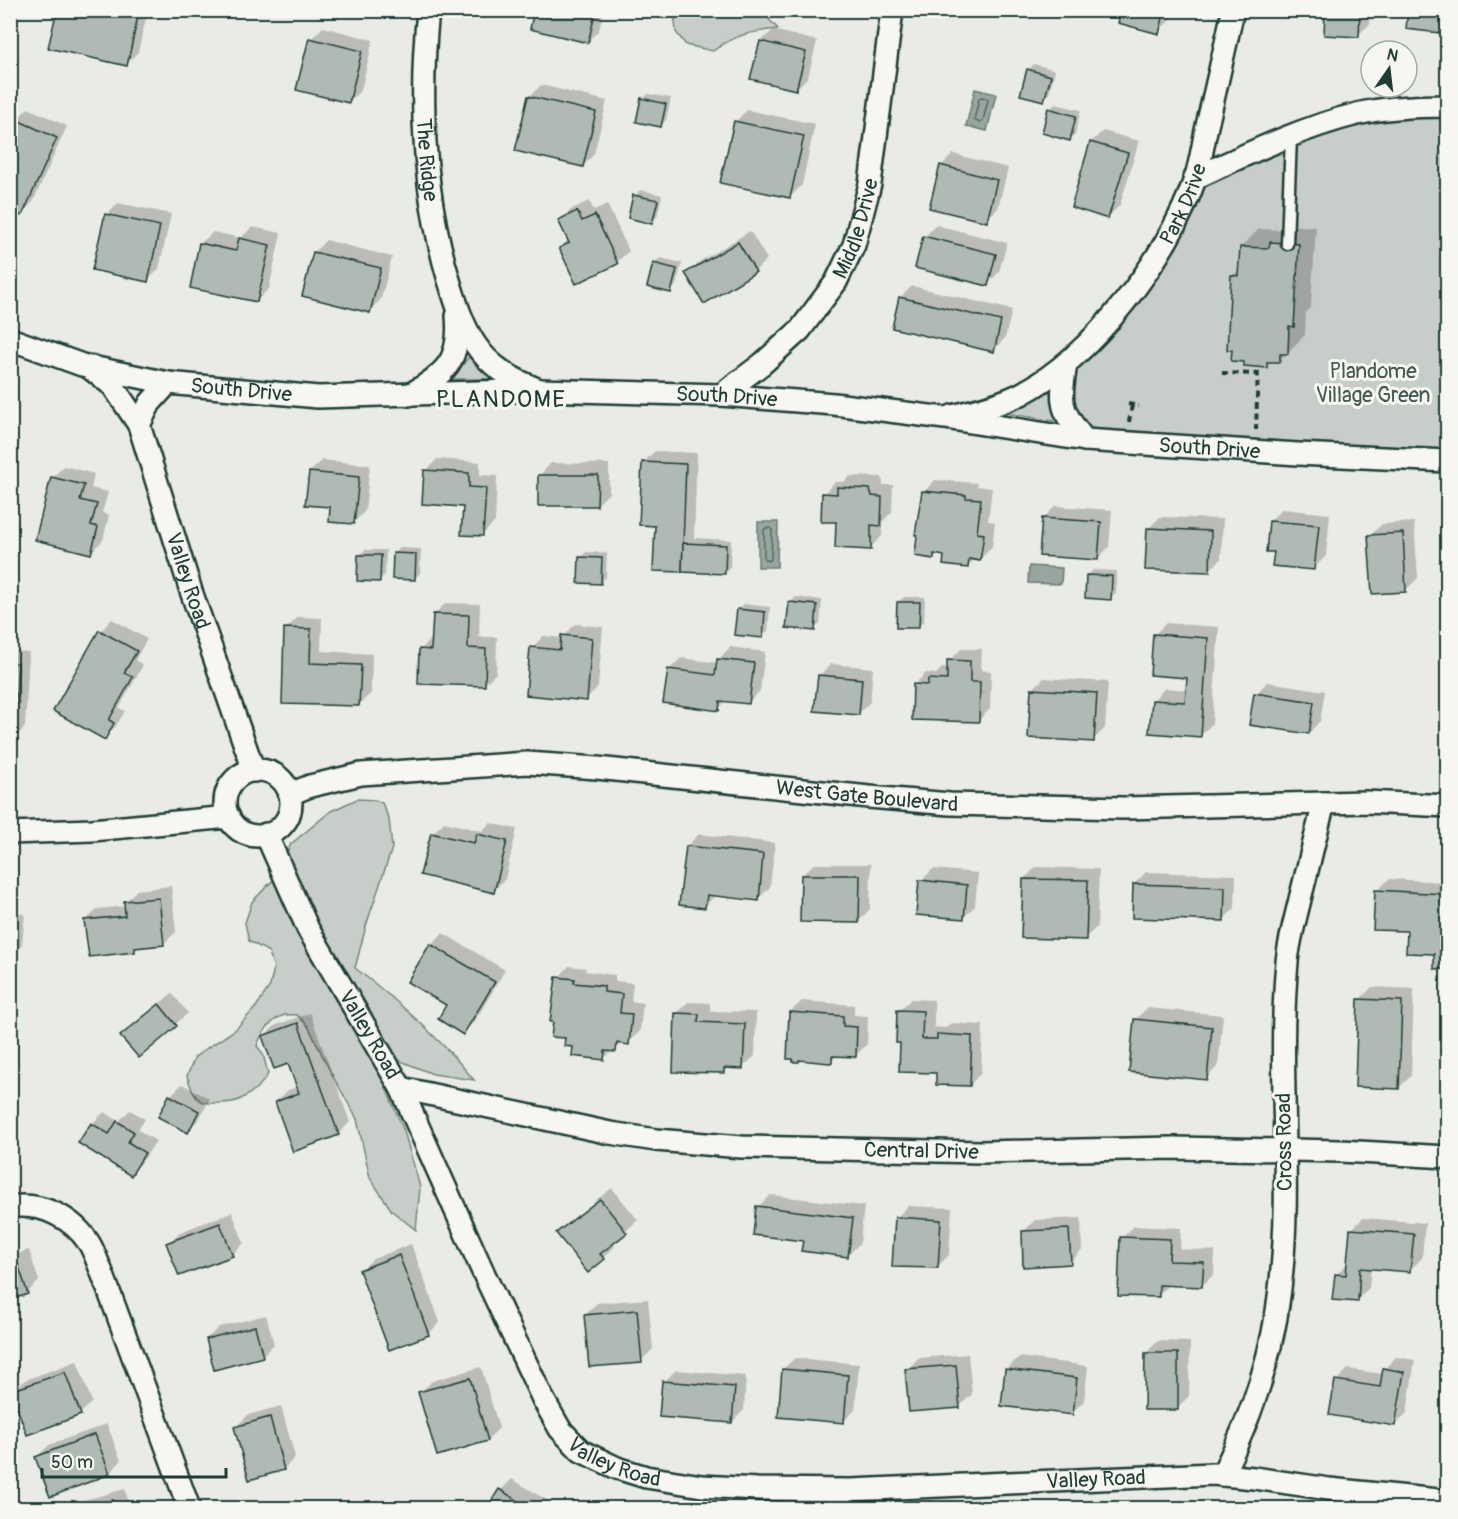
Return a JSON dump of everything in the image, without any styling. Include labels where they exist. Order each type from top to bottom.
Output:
[{"type":"street","name":"The Ridge","points":[[407,396],[445,371],[453,359],[459,333],[456,307],[431,207],[423,115],[423,62],[428,10]]},
{"type":"street","name":"Middle Drive","points":[[721,396],[800,330],[836,282],[854,245],[870,183],[892,10]]},
{"type":"street","name":"Park Drive","points":[[945,418],[998,404],[1040,383],[1066,364],[1104,325],[1139,283],[1170,235],[1195,178],[1233,10]]},
{"type":"street","points":[[1195,178],[1248,153],[1356,114],[1410,106],[1448,106]]},
{"type":"street","name":"The Ridge","points":[[456,307],[468,332],[486,357],[508,376],[539,390]]},
{"type":"street","name":"South Drive","points":[[10,339],[82,364],[168,383],[318,397],[407,396],[539,390],[721,396],[834,404],[945,418],[1085,440],[1448,461]]},
{"type":"street","name":"Valley Road","points":[[82,364],[114,386],[139,425],[191,591],[254,771]]},
{"type":"street","points":[[1066,364],[1063,385],[1064,412],[1085,440]]},
{"type":"street","points":[[139,425],[150,403],[168,383]]},
{"type":"street","name":"West Gate Boulevard","points":[[290,794],[310,786],[361,774],[527,763],[962,804],[1124,808],[1366,802],[1448,806]]},
{"type":"street","points":[[254,771],[269,772],[286,784],[290,794],[289,814],[284,824],[276,831],[255,835],[244,832],[229,817],[226,795],[238,776],[254,771]]},
{"type":"street","name":"Cross Road","points":[[1222,1475],[1240,1438],[1270,1345],[1280,1291],[1286,1192],[1282,1058],[1287,961],[1324,802]]},
{"type":"street","points":[[10,833],[92,830],[229,817]]},
{"type":"street","name":"Valley Road","points":[[266,834],[308,929],[401,1088],[484,1274],[560,1429],[581,1451],[616,1468],[646,1477],[702,1486],[851,1490],[1222,1475],[1448,1501]]},
{"type":"street","name":"Central Drive","points":[[401,1088],[610,1133],[656,1140],[742,1147],[982,1152],[1174,1148],[1341,1151],[1448,1157]]},
{"type":"street","points":[[10,1207],[25,1205],[45,1209],[70,1221],[89,1243],[189,1509]]},
{"type":"lane","points":[[1287,244],[1291,136]]},
{"type":"path","points":[[1255,451],[1258,368]]},
{"type":"path","points":[[1222,373],[1258,374]]},
{"type":"path","points":[[1128,404],[1139,406]]},
{"type":"green space","points":[[674,11],[761,11],[778,29],[744,35],[713,51],[686,45],[676,32]]},
{"type":"green space","name":"Plandome Village Green","points":[[1447,106],[1447,461],[1085,440],[1063,385],[1195,178],[1291,136]]},
{"type":"green space","points":[[471,357],[490,376],[489,379],[452,379],[468,358]]},
{"type":"green space","points":[[1050,389],[1054,390],[1056,418],[1054,421],[1006,413],[1007,410],[1027,403]]},
{"type":"green space","points":[[357,799],[375,800],[382,803],[389,819],[392,848],[366,926],[355,968],[418,1021],[474,1080],[433,1074],[391,1057],[386,1088],[404,1131],[420,1187],[416,1230],[392,1211],[370,1178],[357,1119],[308,1026],[297,1015],[285,1015],[278,1018],[263,1033],[257,1046],[263,1054],[268,1074],[259,1086],[243,1098],[226,1103],[204,1102],[196,1097],[187,1076],[195,1057],[235,1030],[256,1007],[270,986],[274,968],[269,952],[249,941],[245,923],[252,902],[273,880],[291,844],[331,811]]},
{"type":"water","points":[[975,89],[996,94],[987,131],[966,126]]},
{"type":"water","points":[[758,522],[778,522],[777,567],[758,567]]},
{"type":"water","points":[[1029,566],[1062,568],[1061,584],[1028,583]]},
{"type":"building","points":[[57,10],[112,10],[138,16],[127,66],[48,48]]},
{"type":"building","points":[[534,10],[596,10],[588,43],[530,29]]},
{"type":"building","points":[[1121,10],[1165,10],[1159,34],[1118,23]]},
{"type":"building","points":[[1325,10],[1360,10],[1359,37],[1324,35]]},
{"type":"building","points":[[1408,10],[1448,10],[1448,34],[1406,29]]},
{"type":"building","points":[[309,38],[362,51],[349,103],[296,90]]},
{"type":"building","points":[[760,41],[806,52],[796,90],[750,79]]},
{"type":"building","points":[[1027,69],[1051,76],[1044,101],[1020,95]]},
{"type":"building","points":[[528,96],[596,112],[583,167],[515,151]]},
{"type":"building","points":[[641,98],[666,104],[661,127],[636,122]]},
{"type":"building","points":[[1048,108],[1076,116],[1070,141],[1042,133]]},
{"type":"building","points":[[15,119],[57,138],[22,216],[10,211],[10,129]]},
{"type":"building","points":[[734,121],[804,136],[790,198],[720,183]]},
{"type":"building","points":[[1090,142],[1128,153],[1108,219],[1071,207]]},
{"type":"building","points":[[940,165],[997,180],[987,222],[929,208]]},
{"type":"building","points":[[633,195],[658,200],[652,224],[628,218]]},
{"type":"building","points":[[577,211],[582,221],[595,215],[618,264],[576,284],[559,248],[569,243],[558,220]]},
{"type":"building","points":[[105,214],[160,226],[148,282],[92,270]]},
{"type":"building","points":[[923,236],[996,254],[988,286],[915,268]]},
{"type":"building","points":[[239,238],[270,245],[257,302],[190,288],[199,243],[236,251]]},
{"type":"building","points":[[738,242],[756,272],[704,304],[685,273]]},
{"type":"building","points":[[1270,242],[1299,244],[1294,327],[1289,326],[1288,354],[1280,354],[1280,362],[1267,362],[1267,368],[1244,366],[1244,362],[1231,361],[1232,350],[1227,350],[1231,275],[1238,276],[1240,247],[1269,248]]},
{"type":"building","points":[[313,252],[381,268],[370,313],[302,296]]},
{"type":"building","points":[[653,263],[677,269],[671,293],[647,287]]},
{"type":"building","points":[[899,297],[1001,321],[994,352],[892,328]]},
{"type":"building","points":[[642,462],[686,464],[682,572],[653,571],[655,526],[639,525]]},
{"type":"building","points":[[424,470],[469,473],[469,487],[486,488],[483,536],[461,535],[463,507],[422,504]]},
{"type":"building","points":[[309,472],[359,477],[354,524],[329,522],[330,507],[305,505]]},
{"type":"building","points":[[538,475],[598,475],[597,506],[538,506]]},
{"type":"building","points":[[51,477],[84,485],[80,500],[97,504],[91,525],[98,527],[91,554],[35,540]]},
{"type":"building","points":[[837,487],[870,489],[872,496],[882,497],[881,526],[871,525],[871,550],[835,548],[836,522],[821,522],[822,493],[837,494]]},
{"type":"building","points":[[922,491],[966,495],[966,498],[981,499],[977,533],[984,534],[980,561],[969,559],[968,568],[943,565],[944,556],[934,554],[934,559],[915,556],[917,535],[915,535]]},
{"type":"building","points":[[1042,518],[1101,522],[1098,560],[1039,556]]},
{"type":"building","points":[[1269,521],[1319,525],[1314,570],[1272,566],[1274,552],[1266,552]]},
{"type":"building","points":[[1147,528],[1211,531],[1210,572],[1145,570]]},
{"type":"building","points":[[1403,533],[1406,592],[1372,594],[1368,535]]},
{"type":"building","points":[[683,543],[726,545],[725,574],[682,572]]},
{"type":"building","points":[[393,553],[416,554],[415,580],[392,579]]},
{"type":"building","points":[[358,555],[381,555],[380,582],[357,581]]},
{"type":"building","points":[[579,557],[602,558],[601,584],[578,583]]},
{"type":"building","points":[[1086,575],[1112,576],[1111,600],[1085,598]]},
{"type":"building","points":[[789,602],[817,605],[815,631],[786,628]]},
{"type":"building","points":[[897,602],[920,602],[919,628],[896,628]]},
{"type":"building","points":[[737,609],[765,612],[763,638],[734,635]]},
{"type":"building","points":[[433,614],[469,615],[468,648],[486,649],[485,686],[418,684],[419,649],[431,650]]},
{"type":"building","points":[[284,628],[311,629],[310,663],[361,665],[359,706],[282,704]]},
{"type":"building","points":[[99,630],[137,651],[124,673],[133,677],[109,720],[114,723],[105,740],[53,711]]},
{"type":"building","points":[[1153,634],[1208,638],[1201,737],[1149,733],[1152,700],[1185,702],[1187,678],[1150,675]]},
{"type":"building","points":[[561,635],[592,638],[587,701],[526,695],[530,647],[560,650]]},
{"type":"building","points":[[717,659],[754,663],[749,704],[720,701],[719,711],[663,703],[668,669],[715,675]]},
{"type":"building","points":[[947,660],[970,661],[970,682],[980,682],[979,722],[912,720],[913,684],[928,685],[928,679],[947,680]]},
{"type":"building","points":[[10,663],[18,663],[14,740],[10,740]]},
{"type":"building","points":[[818,675],[862,679],[859,715],[814,711]]},
{"type":"building","points":[[1031,689],[1097,693],[1094,742],[1028,738]]},
{"type":"building","points":[[1254,693],[1314,702],[1309,734],[1249,725]]},
{"type":"building","points":[[431,833],[474,843],[477,834],[507,841],[494,893],[420,875]]},
{"type":"building","points":[[686,846],[763,854],[759,901],[707,895],[705,908],[679,905]]},
{"type":"building","points":[[801,875],[860,875],[859,923],[800,922]]},
{"type":"building","points":[[1023,879],[1088,880],[1086,940],[1021,938]]},
{"type":"building","points":[[919,880],[967,885],[964,919],[916,915]]},
{"type":"building","points":[[1133,884],[1225,887],[1224,921],[1132,918]]},
{"type":"building","points":[[1375,890],[1444,894],[1442,941],[1448,941],[1448,969],[1434,969],[1434,954],[1406,953],[1407,931],[1373,930]]},
{"type":"building","points":[[159,898],[164,945],[135,948],[135,952],[89,957],[84,920],[125,916],[124,901]]},
{"type":"building","points":[[10,925],[14,925],[11,959],[10,959]]},
{"type":"building","points":[[430,944],[495,982],[463,1035],[438,1019],[446,1005],[407,982]]},
{"type":"building","points":[[556,977],[575,979],[574,983],[604,986],[604,992],[622,994],[620,1013],[632,1014],[629,1045],[617,1043],[616,1052],[605,1051],[604,1060],[572,1056],[573,1047],[564,1046],[565,1038],[551,1037],[553,1022],[550,1022]]},
{"type":"building","points":[[1358,999],[1402,1001],[1399,1089],[1355,1087]]},
{"type":"building","points":[[159,1004],[177,1026],[139,1058],[120,1036]]},
{"type":"building","points":[[897,1010],[923,1011],[922,1039],[937,1039],[937,1034],[972,1036],[970,1086],[936,1085],[936,1073],[899,1072],[900,1043],[896,1043]]},
{"type":"building","points":[[789,1012],[843,1016],[843,1026],[857,1027],[856,1057],[832,1056],[830,1063],[799,1060],[799,1062],[793,1062],[793,1059],[787,1059]]},
{"type":"building","points":[[675,1013],[699,1014],[698,1022],[745,1024],[743,1069],[724,1068],[724,1073],[673,1072]]},
{"type":"building","points":[[1134,1019],[1212,1027],[1207,1080],[1129,1072]]},
{"type":"building","points":[[298,1023],[339,1135],[293,1152],[275,1102],[299,1093],[288,1064],[274,1069],[262,1036]]},
{"type":"building","points":[[169,1095],[199,1111],[188,1133],[158,1117]]},
{"type":"building","points":[[117,1121],[134,1132],[128,1142],[145,1153],[131,1176],[78,1143],[91,1123],[109,1134]]},
{"type":"building","points":[[600,1199],[627,1233],[600,1254],[605,1259],[588,1273],[556,1233]]},
{"type":"building","points":[[756,1206],[853,1218],[848,1257],[801,1251],[803,1241],[753,1235]]},
{"type":"building","points":[[895,1217],[941,1220],[938,1268],[892,1267]]},
{"type":"building","points":[[220,1223],[233,1256],[179,1276],[166,1243]]},
{"type":"building","points":[[1069,1229],[1071,1264],[1023,1267],[1022,1231]]},
{"type":"building","points":[[1350,1229],[1414,1234],[1410,1272],[1360,1268],[1358,1302],[1332,1300],[1335,1274],[1346,1275]]},
{"type":"building","points":[[1120,1237],[1170,1239],[1169,1261],[1204,1262],[1202,1287],[1159,1285],[1159,1297],[1118,1296]]},
{"type":"building","points":[[399,1255],[429,1335],[389,1350],[359,1270]]},
{"type":"building","points":[[17,1261],[28,1294],[10,1300],[10,1263]]},
{"type":"building","points":[[637,1310],[642,1363],[589,1367],[584,1315]]},
{"type":"building","points":[[255,1326],[263,1357],[214,1370],[206,1339]]},
{"type":"building","points":[[1448,1343],[1448,1364],[1440,1360]]},
{"type":"building","points":[[1145,1353],[1178,1353],[1178,1410],[1144,1410]]},
{"type":"building","points":[[956,1365],[960,1408],[909,1412],[905,1369]]},
{"type":"building","points":[[1383,1368],[1404,1372],[1395,1426],[1329,1415],[1335,1380],[1380,1387]]},
{"type":"building","points":[[782,1369],[848,1375],[844,1423],[778,1417]]},
{"type":"building","points":[[1005,1369],[1077,1378],[1073,1415],[1001,1406]]},
{"type":"building","points":[[65,1372],[81,1415],[27,1435],[11,1391]]},
{"type":"building","points":[[470,1378],[488,1441],[437,1456],[418,1392]]},
{"type":"building","points":[[662,1381],[735,1387],[732,1423],[659,1417]]},
{"type":"building","points":[[270,1417],[284,1470],[249,1480],[234,1427]]},
{"type":"building","points":[[95,1434],[110,1474],[50,1497],[35,1457]]},
{"type":"building","points":[[499,1489],[530,1508],[487,1508]]},
{"type":"building","points":[[113,1500],[116,1508],[81,1508]]},
{"type":"district","name":"PLANDOME","points":[[501,399]]}]
